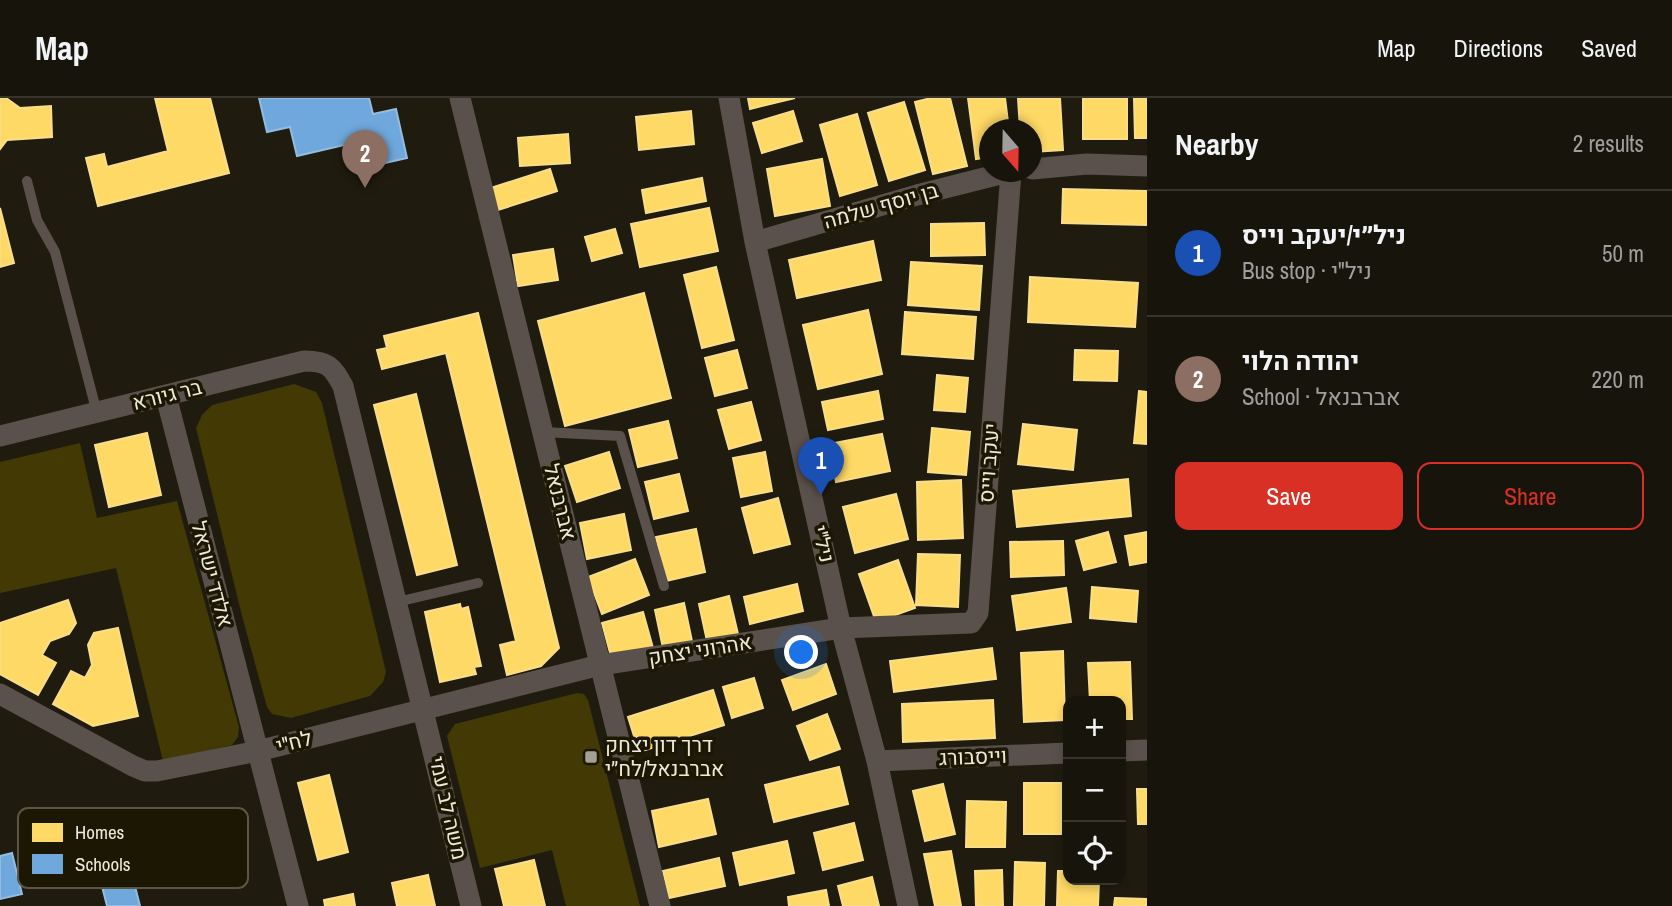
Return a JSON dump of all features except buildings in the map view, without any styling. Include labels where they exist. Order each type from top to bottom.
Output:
[{"type":"street","name":"אברבנאל","points":[[460,98],[660,906]]},
{"type":"street","name":"ניל\"י","points":[[729,98],[755,242],[841,628],[877,761],[908,906]]},
{"type":"street","points":[[1042,168],[1087,164],[1147,166]]},
{"type":"street","name":"בן יוסף שלמה","points":[[755,242],[979,180]]},
{"type":"street","name":"יעקב וייס","points":[[841,628],[971,623],[978,614],[1009,182]]},
{"type":"street","name":"בר גיורא","points":[[0,436],[304,360],[327,364],[343,386],[397,602]]},
{"type":"street","name":"אלדד ישראל","points":[[166,396],[258,751]]},
{"type":"street","points":[[397,602],[424,710]]},
{"type":"street","name":"אהרוני יצחק","points":[[600,666],[841,628]]},
{"type":"street","name":"לח\"י","points":[[0,694],[145,771],[173,769],[258,751],[600,666]]},
{"type":"street","name":"משה לב עמי","points":[[424,710],[471,906]]},
{"type":"street","points":[[1126,751],[1147,750]]},
{"type":"street","points":[[258,751],[298,906]]},
{"type":"street","name":"וייסבורג","points":[[877,761],[1063,753]]},
{"type":"lane","points":[[27,181],[37,220],[55,252],[97,413]]},
{"type":"lane","points":[[543,432],[620,436],[664,586]]},
{"type":"lane","points":[[397,602],[478,583]]},
{"type":"shaded area","points":[[294,384],[316,392],[322,403],[386,672],[383,682],[370,696],[291,718],[272,714],[267,707],[196,428],[202,415],[212,405]]},
{"type":"shaded area","points":[[80,443],[97,518],[177,501],[239,727],[238,737],[232,745],[163,761],[116,568],[0,593],[0,462]]},
{"type":"shaded area","points":[[577,693],[584,694],[588,700],[640,906],[566,906],[552,850],[480,868],[447,736],[455,724]]},
{"type":"place","name":"יהודה הלוי","points":[[365,188]]},
{"type":"place","name":"ניל״י/יעקב וייס","points":[[821,495]]},
{"type":"place","name":"דרך דון יצחק אברבנאל/לח״י","points":[[591,757]]}]
